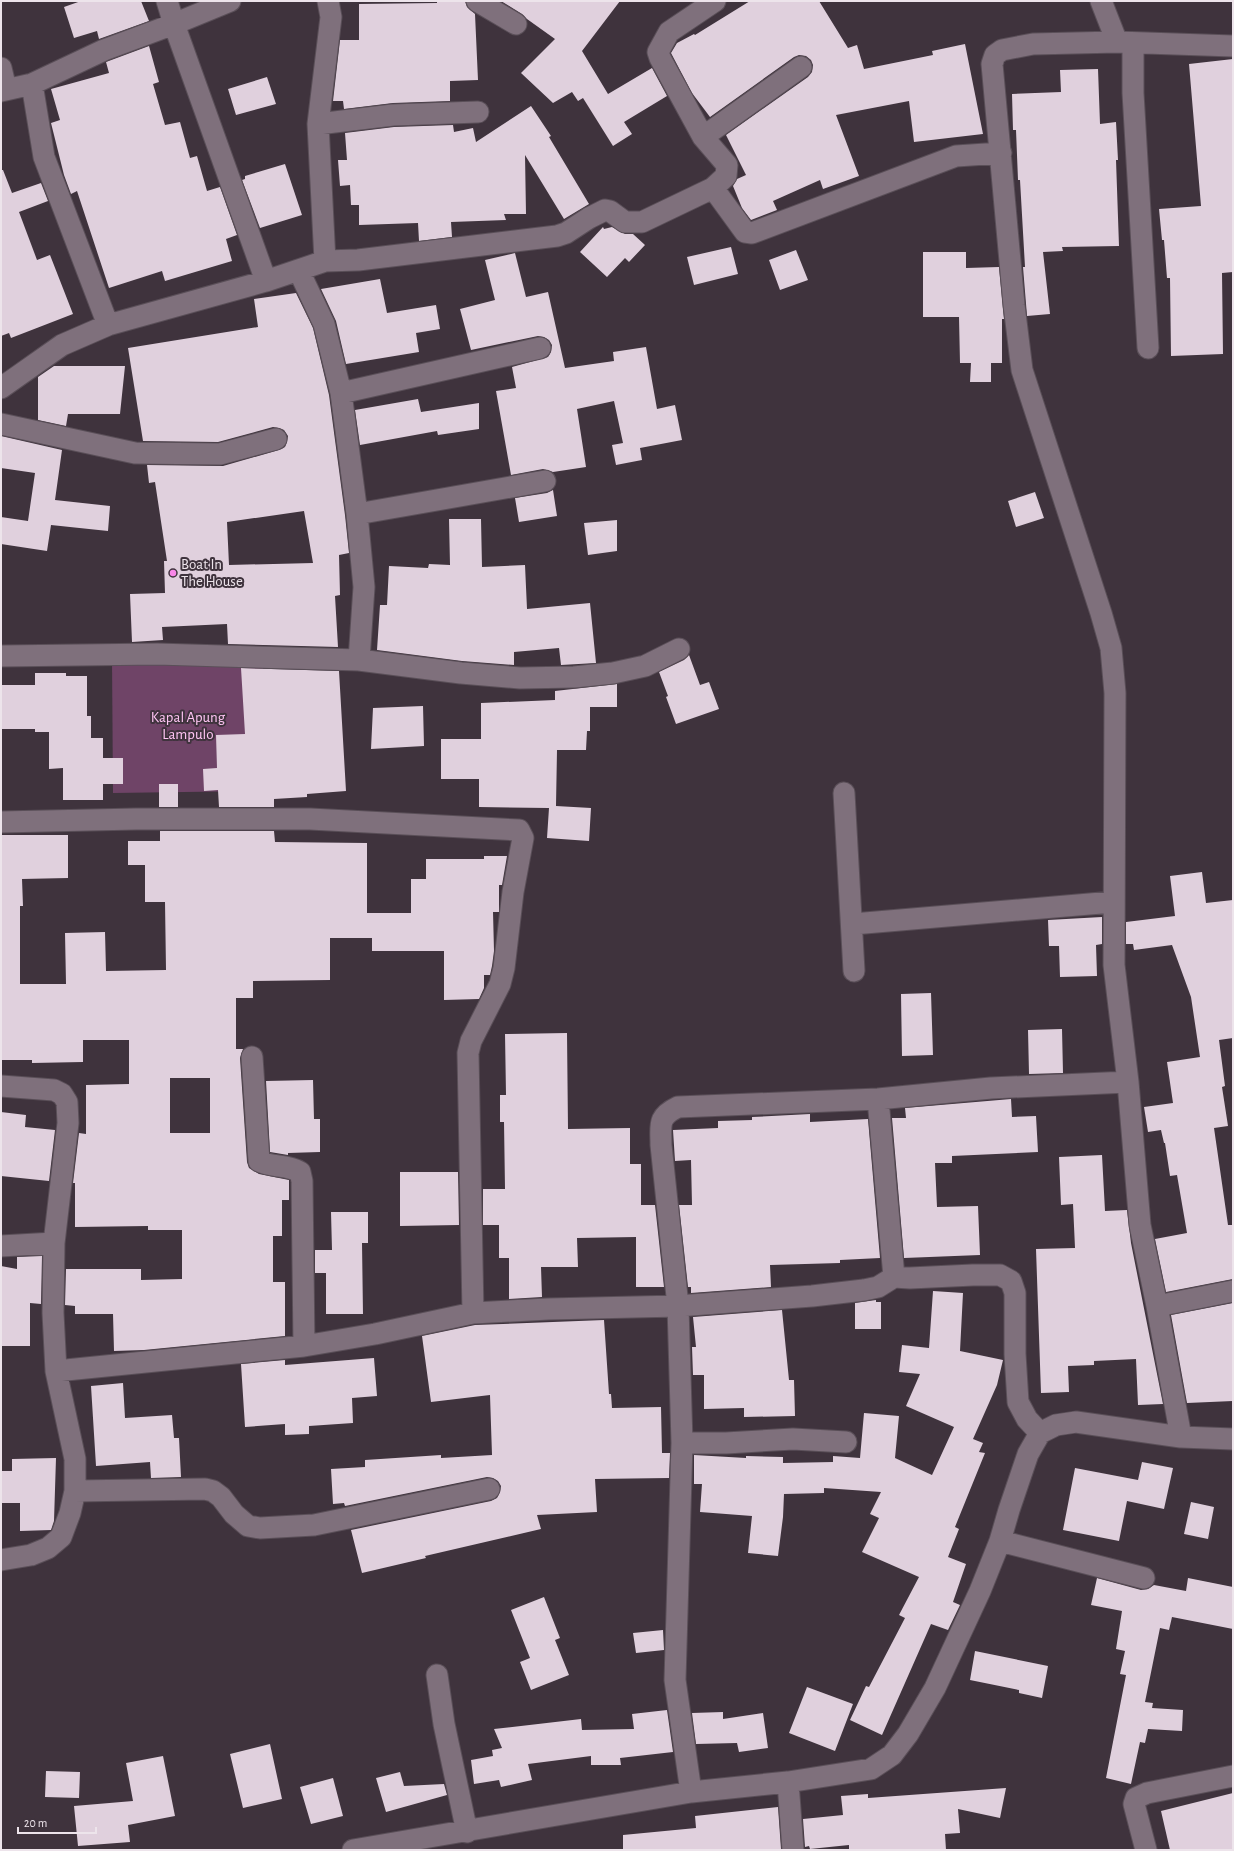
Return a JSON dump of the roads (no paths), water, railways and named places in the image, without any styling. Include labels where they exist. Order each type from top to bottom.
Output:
[{"type":"street","points":[[167,1],[266,282]]},
{"type":"street","points":[[1,68],[3,90],[32,84],[104,50],[230,1]]},
{"type":"street","points":[[325,261],[318,124],[331,17],[328,1]]},
{"type":"street","points":[[477,1],[516,24]]},
{"type":"street","points":[[1,388],[62,344],[108,325],[266,282],[325,261],[358,260],[557,236],[570,231],[589,218],[605,210],[610,211],[625,222],[642,222],[713,188],[726,176],[727,165],[703,136],[658,52],[669,32],[715,1]]},
{"type":"street","points":[[1101,1],[1125,42],[1133,93],[1148,348]]},
{"type":"street","points":[[1181,1437],[1157,1306],[1140,1225],[1128,1082],[1114,965],[1113,902],[1116,693],[1111,648],[1022,370],[1014,305],[992,64],[995,55],[1002,50],[1033,44],[1125,42],[1233,46]]},
{"type":"street","points":[[703,136],[801,67]]},
{"type":"street","points":[[32,84],[44,157],[108,325]]},
{"type":"street","points":[[318,124],[393,115],[478,112]]},
{"type":"street","points":[[713,188],[745,232],[752,233],[956,156],[1001,153]]},
{"type":"street","points":[[299,271],[324,324],[341,393],[357,514],[364,587],[359,660]]},
{"type":"street","points":[[341,393],[540,348]]},
{"type":"street","points":[[1,424],[135,453],[220,454],[276,439]]},
{"type":"street","points":[[357,514],[545,481]]},
{"type":"street","points":[[1,656],[158,654],[359,660],[461,673],[520,678],[574,677],[613,672],[645,666],[679,649]]},
{"type":"street","points":[[844,793],[853,924],[854,970]]},
{"type":"street","points":[[1,822],[136,819],[310,819],[519,830],[521,832],[523,838],[513,892],[504,968],[500,984],[472,1041],[468,1053],[473,1313]]},
{"type":"street","points":[[853,924],[1113,902]]},
{"type":"street","points":[[252,1057],[259,1161],[266,1165],[293,1168],[300,1172],[302,1182],[304,1346]]},
{"type":"street","points":[[691,1792],[675,1680],[682,1443],[678,1306],[661,1145],[660,1121],[667,1112],[678,1107],[878,1099],[991,1088],[1128,1082]]},
{"type":"street","points":[[1,1086],[54,1090],[62,1094],[67,1102],[68,1123],[54,1243],[54,1313],[56,1371],[75,1459],[75,1491],[70,1512],[61,1537],[48,1548],[31,1554],[1,1560]]},
{"type":"street","points":[[878,1099],[894,1277]]},
{"type":"street","points":[[1,1246],[54,1243]]},
{"type":"street","points":[[56,1371],[304,1346],[375,1334],[473,1313],[548,1309],[678,1306],[812,1296],[864,1290],[878,1286],[894,1277],[910,1278],[973,1274],[1000,1275],[1011,1281],[1015,1293],[1015,1354],[1018,1402],[1026,1419],[1040,1433]]},
{"type":"street","points":[[1157,1306],[1233,1291]]},
{"type":"street","points":[[353,1850],[386,1847],[691,1792],[788,1782],[871,1768],[892,1755],[908,1734],[935,1688],[980,1591],[1000,1541],[1008,1510],[1028,1454],[1040,1433],[1056,1425],[1076,1422],[1181,1437],[1233,1439]]},
{"type":"street","points":[[682,1443],[726,1443],[793,1439],[846,1442]]},
{"type":"street","points":[[75,1491],[205,1488],[222,1497],[234,1514],[248,1526],[260,1528],[314,1525],[489,1489]]},
{"type":"street","points":[[1000,1541],[1144,1578]]},
{"type":"street","points":[[437,1675],[444,1724],[467,1832]]},
{"type":"street","points":[[1146,1850],[1134,1804],[1136,1798],[1147,1792],[1233,1776]]},
{"type":"street","points":[[788,1782],[793,1850]]},
{"type":"place","name":"Boat In The House","points":[[173,573]]},
{"type":"park label","name":"Kapal Apung Lampulo","points":[[188,726]]}]
